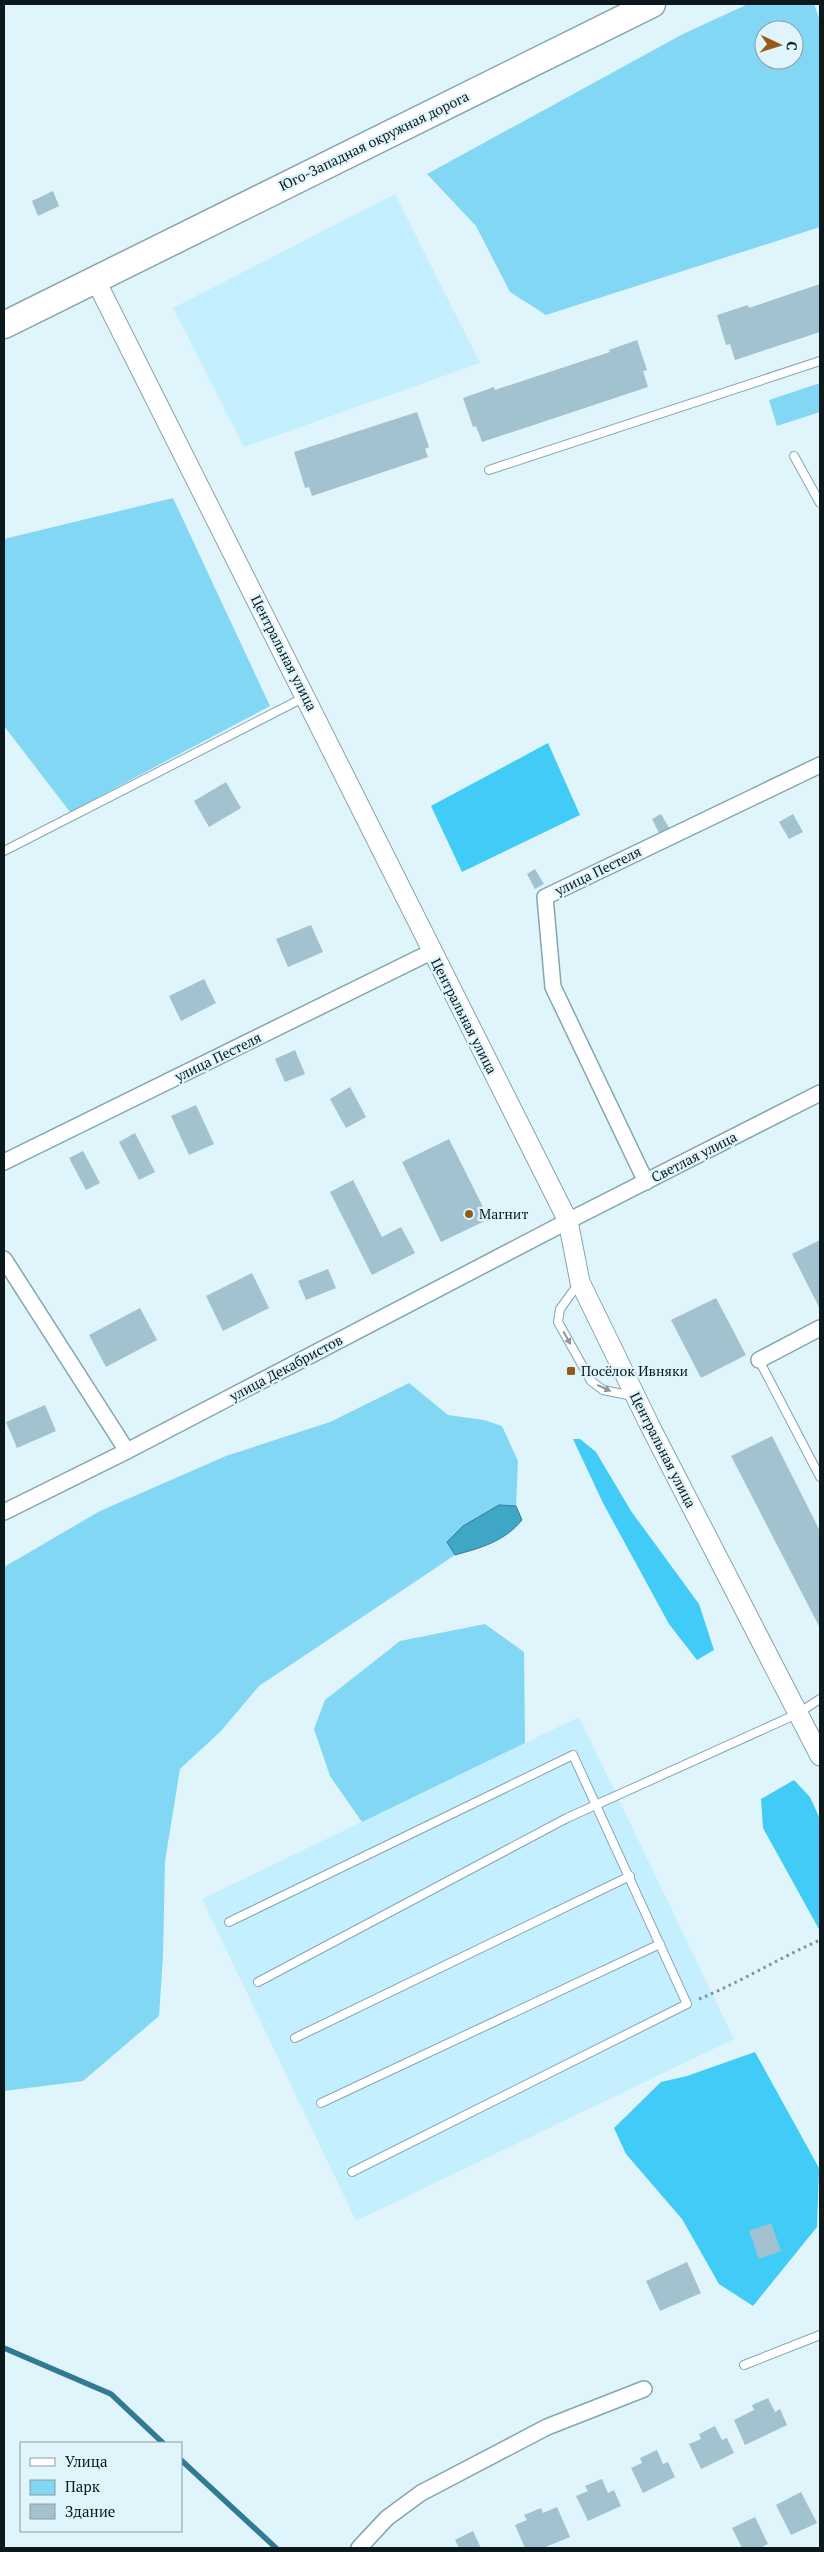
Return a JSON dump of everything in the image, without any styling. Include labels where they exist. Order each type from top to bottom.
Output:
[{"type":"highway","name":"Юго-Западная окружная дорога","points":[[95,279],[652,4]]},
{"type":"highway","points":[[4,325],[95,279]]},
{"type":"street","name":"Центральная улица","points":[[95,279],[306,696],[431,952],[568,1221],[580,1282],[636,1397],[820,1756]]},
{"type":"street","name":"улица Пестеля","points":[[646,1182],[553,988],[545,897],[820,765]]},
{"type":"street","name":"улица Пестеля","points":[[4,1162],[431,952]]},
{"type":"street","name":"Светлая улица","points":[[568,1221],[820,1093]]},
{"type":"street","name":"улица Декабристов","points":[[4,1512],[127,1451],[568,1221]]},
{"type":"street","points":[[4,1259],[127,1451]]},
{"type":"street","points":[[759,1360],[820,1328]]},
{"type":"street","points":[[359,2548],[387,2518],[421,2493],[547,2426],[644,2389]]},
{"type":"lane","points":[[489,470],[820,361]]},
{"type":"lane","points":[[794,456],[820,503]]},
{"type":"lane","points":[[4,851],[306,696]]},
{"type":"lane","points":[[580,1282],[560,1310],[558,1322],[591,1381],[603,1390],[636,1397]]},
{"type":"lane","points":[[759,1360],[820,1477]]},
{"type":"lane","points":[[258,1982],[597,1803],[797,1714],[820,1699]]},
{"type":"lane","points":[[229,1922],[573,1755],[597,1803],[687,2004],[352,2172]]},
{"type":"lane","points":[[295,2038],[630,1876]]},
{"type":"lane","points":[[321,2103],[660,1944]]},
{"type":"lane","points":[[744,2365],[820,2335]]},
{"type":"path","points":[[687,2004],[731,1986],[785,1955],[820,1940]]},
{"type":"shaded area","points":[[395,194],[480,363],[244,447],[173,308]]},
{"type":"shaded area","points":[[548,743],[580,815],[462,872],[431,806]]},
{"type":"shaded area","points":[[573,1439],[580,1439],[596,1452],[631,1511],[699,1604],[714,1650],[697,1660],[669,1624],[603,1503]]},
{"type":"shaded area","points":[[499,1505],[516,1506],[522,1520],[508,1533],[492,1543],[455,1555],[447,1542],[463,1526]]},
{"type":"shaded area","points":[[579,1717],[734,2039],[356,2221],[202,1899]]},
{"type":"shaded area","points":[[794,1780],[810,1797],[820,1819],[820,1931],[763,1828],[761,1799]]},
{"type":"shaded area","points":[[755,2052],[819,2168],[817,2227],[753,2306],[719,2284],[682,2219],[626,2154],[614,2128],[661,2082],[687,2076]]},
{"type":"green space","points":[[748,4],[814,4],[820,21],[820,227],[546,315],[510,292],[476,226],[427,174],[683,34]]},
{"type":"green space","points":[[820,383],[820,412],[777,426],[769,400]]},
{"type":"green space","points":[[173,498],[270,706],[70,812],[4,726],[4,539]]},
{"type":"green space","points":[[409,1383],[448,1415],[484,1420],[502,1426],[518,1461],[516,1506],[499,1505],[447,1542],[455,1555],[259,1686],[221,1731],[180,1769],[165,1861],[163,1956],[159,2016],[83,2081],[4,2091],[4,1567],[100,1511],[226,1456],[330,1422]]},
{"type":"green space","points":[[485,1624],[524,1652],[525,1743],[362,1822],[330,1776],[314,1729],[325,1700],[400,1641]]},
{"type":"building","points":[[53,191],[59,206],[38,216],[32,201]]},
{"type":"building","points":[[820,284],[820,332],[735,360],[730,344],[726,345],[717,315],[748,305],[749,308]]},
{"type":"building","points":[[637,340],[647,370],[643,371],[648,387],[482,442],[476,426],[473,427],[463,398],[494,387],[495,390],[610,352],[609,350]]},
{"type":"building","points":[[417,412],[429,447],[425,449],[428,457],[312,496],[309,487],[305,488],[294,452]]},
{"type":"building","points":[[226,782],[241,808],[209,827],[194,801]]},
{"type":"building","points":[[661,814],[671,831],[661,837],[652,819]]},
{"type":"building","points":[[793,814],[803,832],[789,839],[779,822]]},
{"type":"building","points":[[535,869],[544,884],[535,889],[527,874]]},
{"type":"building","points":[[311,925],[323,952],[288,967],[276,939]]},
{"type":"building","points":[[204,979],[216,1003],[181,1021],[169,996]]},
{"type":"building","points":[[295,1050],[305,1074],[285,1082],[275,1059]]},
{"type":"building","points":[[350,1087],[366,1117],[346,1128],[330,1099]]},
{"type":"building","points":[[196,1105],[214,1144],[189,1155],[171,1116]]},
{"type":"building","points":[[135,1133],[155,1172],[139,1180],[119,1142]]},
{"type":"building","points":[[449,1139],[489,1219],[441,1242],[402,1162]]},
{"type":"building","points":[[83,1151],[100,1183],[86,1190],[69,1158]]},
{"type":"building","points":[[353,1180],[382,1237],[401,1227],[415,1253],[372,1275],[330,1192]]},
{"type":"building","points":[[820,1240],[820,1309],[792,1254]]},
{"type":"building","points":[[328,1269],[336,1288],[306,1300],[298,1281]]},
{"type":"building","points":[[252,1273],[269,1308],[223,1331],[206,1296]]},
{"type":"building","points":[[716,1298],[746,1355],[701,1378],[671,1320]]},
{"type":"building","points":[[140,1308],[157,1340],[106,1367],[89,1335]]},
{"type":"building","points":[[45,1405],[56,1431],[17,1448],[6,1422]]},
{"type":"building","points":[[772,1436],[820,1531],[820,1628],[731,1456]]},
{"type":"building","points":[[771,2223],[781,2251],[759,2259],[749,2231]]},
{"type":"building","points":[[687,2262],[701,2293],[660,2311],[646,2281]]},
{"type":"building","points":[[768,2398],[775,2412],[780,2409],[787,2425],[745,2445],[734,2420],[754,2410],[752,2405]]},
{"type":"building","points":[[715,2426],[722,2440],[727,2438],[734,2453],[701,2469],[689,2444],[701,2439],[699,2434]]},
{"type":"building","points":[[657,2450],[663,2464],[668,2462],[675,2477],[643,2493],[631,2468],[642,2463],[640,2458]]},
{"type":"building","points":[[602,2479],[608,2493],[614,2490],[621,2506],[588,2521],[576,2496],[588,2491],[585,2486]]},
{"type":"building","points":[[801,2492],[817,2523],[791,2535],[776,2505]]},
{"type":"building","points":[[557,2507],[570,2537],[543,2548],[525,2548],[515,2525],[527,2520],[524,2515],[541,2508],[543,2513]]},
{"type":"building","points":[[755,2517],[768,2544],[760,2548],[742,2548],[732,2528]]},
{"type":"building","points":[[473,2531],[481,2548],[459,2548],[455,2540]]},
{"type":"waterway","points":[[4,2348],[111,2394],[162,2442]]},
{"type":"waterway","points":[[182,2461],[276,2548]]},
{"type":"place","name":"Магнит","points":[[469,1214]]},
{"type":"place","name":"Посёлок Ивняки","points":[[571,1371]]}]
